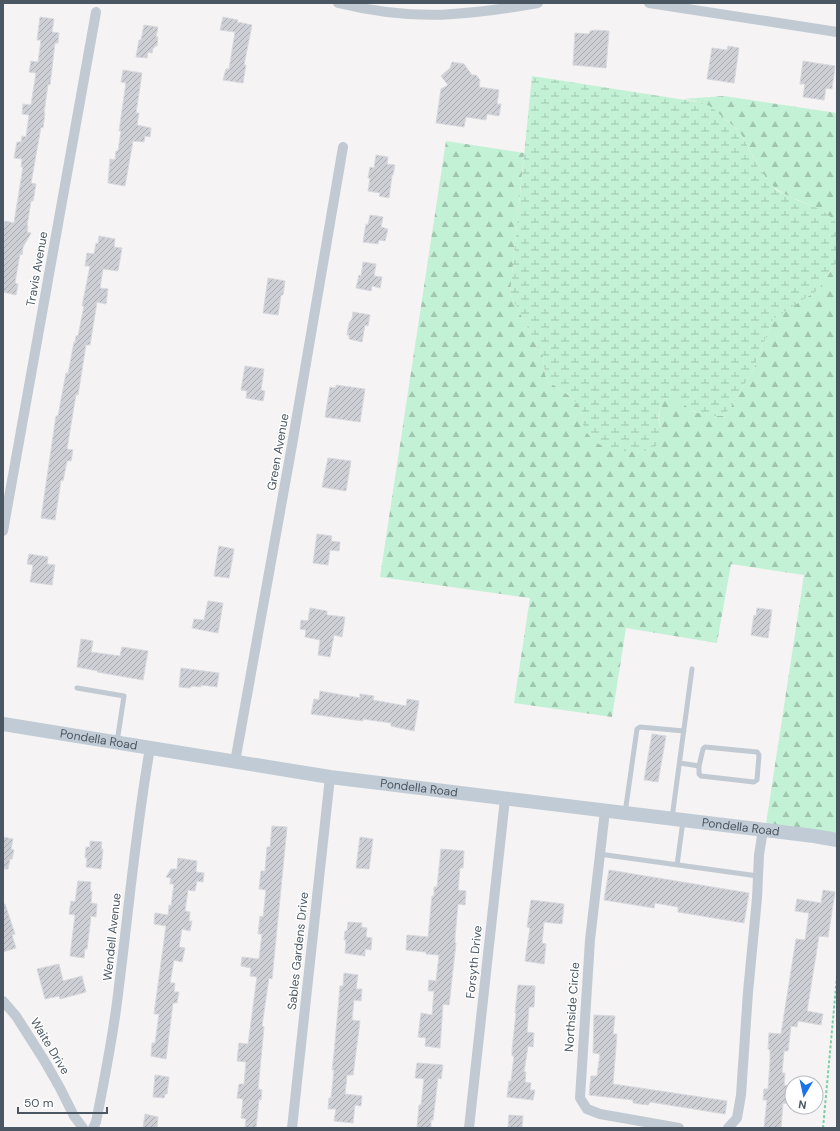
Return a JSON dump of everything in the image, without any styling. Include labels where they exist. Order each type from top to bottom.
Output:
[{"type":"main road","name":"Pondella Road","points":[[3,724],[330,777],[837,840]]},
{"type":"street","points":[[338,3],[358,8],[399,14],[452,14],[501,9],[538,3]]},
{"type":"street","points":[[649,3],[837,32]]},
{"type":"street","name":"Travis Avenue","points":[[3,531],[96,12]]},
{"type":"street","name":"Green Avenue","points":[[235,762],[288,468],[343,147]]},
{"type":"street","name":"Wendell Avenue","points":[[93,1128],[96,1122],[108,1061],[119,988],[138,818],[150,748]]},
{"type":"street","name":"Sables Gardens Drive","points":[[292,1128],[330,777]]},
{"type":"street","name":"Forsyth Drive","points":[[469,1128],[505,799]]},
{"type":"street","name":"Northside Circle","points":[[605,811],[590,940],[580,1098],[587,1109],[600,1114],[679,1128]]},
{"type":"street","points":[[728,1128],[737,1118],[741,1095],[748,992],[763,830]]},
{"type":"street","name":"Waite Drive","points":[[3,1001],[16,1016],[44,1060],[74,1116],[83,1128]]},
{"type":"lane","points":[[677,865],[677,820],[680,763],[692,669]]},
{"type":"lane","points":[[77,688],[124,696],[117,742]]},
{"type":"lane","points":[[625,814],[637,729],[640,727],[684,731]]},
{"type":"lane","points":[[705,747],[757,752],[760,755],[756,780],[754,782],[701,776],[699,774],[700,766],[703,749],[705,747]]},
{"type":"lane","points":[[680,763],[700,766]]},
{"type":"lane","points":[[600,854],[758,876]]},
{"type":"path","points":[[823,1128],[837,976]]},
{"type":"green space","points":[[532,76],[698,102],[710,106],[740,132],[759,168],[776,190],[822,210],[833,219],[837,225],[837,262],[818,290],[773,319],[753,370],[729,410],[722,416],[705,415],[696,412],[680,402],[672,399],[663,399],[658,417],[661,432],[660,442],[651,450],[630,452],[608,449],[595,442],[586,432],[583,424],[581,408],[571,397],[548,381],[545,374],[543,357],[510,294]]},
{"type":"green space","points":[[724,96],[837,113],[837,225],[832,218],[825,213],[785,194],[772,185],[762,172],[741,134],[728,121],[715,111],[702,104],[683,99]]},
{"type":"green space","points":[[446,141],[524,153],[510,294],[543,357],[545,374],[548,381],[571,397],[581,408],[583,424],[661,427],[659,417],[663,399],[672,399],[683,403],[695,412],[722,416],[729,410],[753,370],[773,319],[818,290],[837,262],[837,833],[766,824],[804,575],[731,564],[717,643],[626,628],[612,717],[514,703],[530,598],[380,577]]},
{"type":"building","points":[[40,17],[54,19],[52,32],[59,33],[58,43],[55,43],[43,128],[41,127],[31,183],[36,184],[33,201],[31,201],[27,226],[27,232],[31,233],[23,247],[22,255],[20,254],[15,283],[18,284],[16,295],[3,292],[3,230],[5,221],[14,223],[23,167],[21,167],[22,159],[14,158],[17,142],[21,142],[22,136],[26,137],[29,115],[22,114],[23,104],[31,105],[36,73],[29,72],[31,61],[38,62],[41,40],[37,40]]},
{"type":"building","points":[[223,17],[252,25],[244,65],[246,65],[243,83],[223,80],[226,69],[229,69],[235,32],[220,30]]},
{"type":"building","points":[[144,25],[158,27],[156,37],[158,37],[157,46],[153,48],[152,53],[148,52],[147,58],[136,57],[139,40],[141,40]]},
{"type":"building","points":[[590,31],[609,31],[606,68],[573,65],[575,33],[589,34]]},
{"type":"building","points":[[728,46],[739,48],[734,83],[707,79],[712,48],[727,50]]},
{"type":"building","points":[[803,61],[835,66],[832,89],[826,88],[824,100],[803,97],[805,84],[800,84]]},
{"type":"building","points":[[452,62],[464,64],[472,75],[476,75],[480,80],[479,87],[499,90],[497,104],[501,104],[499,116],[487,114],[486,120],[466,117],[464,127],[436,123],[441,89],[448,85],[441,76],[450,68]]},
{"type":"building","points":[[123,70],[142,73],[136,113],[139,113],[137,125],[151,128],[150,137],[145,136],[144,142],[133,141],[125,186],[108,183],[110,159],[115,160],[121,131],[119,131],[126,83],[121,82]]},
{"type":"building","points":[[376,155],[388,157],[387,164],[395,165],[389,198],[379,196],[380,193],[368,191],[370,167],[374,168]]},
{"type":"building","points":[[370,215],[383,217],[381,227],[388,229],[385,241],[379,240],[378,244],[363,242],[366,224],[368,225]]},
{"type":"building","points":[[99,236],[115,239],[114,247],[122,248],[118,271],[103,269],[100,288],[108,289],[106,304],[97,302],[90,345],[86,345],[67,449],[73,450],[71,461],[67,461],[63,481],[61,480],[55,520],[41,518],[56,416],[58,416],[66,373],[68,374],[74,342],[75,343],[76,336],[78,336],[84,306],[82,306],[90,266],[85,266],[87,253],[94,254]]},
{"type":"building","points":[[363,262],[376,264],[374,276],[382,277],[380,288],[372,286],[371,291],[356,288],[359,275],[361,276]]},
{"type":"building","points":[[268,278],[285,281],[278,315],[263,313]]},
{"type":"building","points":[[353,312],[370,315],[368,326],[365,325],[362,342],[349,339],[349,335],[347,335]]},
{"type":"building","points":[[245,366],[264,369],[261,390],[265,391],[263,401],[246,398],[247,391],[241,390]]},
{"type":"building","points":[[336,385],[365,389],[360,422],[325,417],[330,387],[336,388]]},
{"type":"building","points":[[328,458],[351,461],[346,491],[322,487]]},
{"type":"building","points":[[317,534],[332,536],[331,541],[340,542],[339,551],[330,550],[328,565],[313,563]]},
{"type":"building","points":[[219,546],[234,549],[229,578],[214,576]]},
{"type":"building","points":[[29,554],[48,557],[47,564],[55,565],[52,585],[30,582],[33,565],[27,564]]},
{"type":"building","points":[[208,601],[223,603],[218,633],[192,628],[194,619],[204,620]]},
{"type":"building","points":[[310,608],[327,611],[327,615],[345,617],[342,637],[334,635],[330,657],[318,655],[320,640],[305,637],[306,630],[300,629],[301,620],[308,621]]},
{"type":"building","points":[[757,608],[772,610],[768,638],[751,635],[754,615],[756,616]]},
{"type":"building","points":[[81,639],[93,641],[91,652],[120,656],[122,647],[148,651],[143,680],[77,667]]},
{"type":"building","points":[[181,668],[219,673],[217,687],[201,685],[201,687],[191,686],[190,688],[179,687]]},
{"type":"building","points":[[320,691],[360,698],[360,694],[374,696],[373,700],[406,706],[407,699],[419,701],[414,731],[391,726],[391,723],[311,714],[314,699],[319,700]]},
{"type":"building","points":[[652,734],[666,736],[658,782],[644,780]]},
{"type":"building","points":[[272,826],[287,827],[272,979],[269,978],[262,1026],[264,1027],[258,1089],[262,1090],[261,1100],[259,1099],[256,1128],[245,1128],[246,1119],[241,1118],[243,1099],[237,1098],[239,1084],[244,1084],[246,1062],[237,1061],[239,1043],[248,1044],[257,977],[250,976],[251,968],[241,966],[242,957],[259,959],[262,934],[258,934],[260,916],[263,917],[266,890],[259,889],[261,871],[265,871],[267,847],[270,847]]},
{"type":"building","points":[[3,837],[13,839],[11,849],[14,850],[8,869],[3,869]]},
{"type":"building","points":[[360,837],[373,839],[369,869],[356,868]]},
{"type":"building","points":[[90,841],[102,842],[101,849],[103,849],[101,869],[86,867],[86,847],[90,847]]},
{"type":"building","points":[[441,849],[464,851],[463,868],[460,868],[458,890],[466,891],[465,905],[458,904],[455,937],[456,943],[449,1005],[443,1004],[440,1048],[425,1046],[426,1038],[418,1037],[421,1013],[432,1015],[434,991],[428,991],[429,980],[436,981],[439,955],[406,950],[407,935],[428,937],[432,896],[434,896],[434,887],[437,887]]},
{"type":"building","points":[[178,858],[197,861],[196,872],[204,873],[203,882],[197,881],[195,891],[188,890],[185,911],[190,912],[189,921],[192,921],[190,931],[182,929],[179,947],[185,948],[182,962],[174,960],[170,983],[175,983],[174,992],[179,992],[177,1003],[173,1003],[166,1059],[151,1056],[152,1043],[155,1043],[159,1014],[154,1014],[166,926],[154,924],[155,913],[168,915],[169,905],[171,906],[174,884],[170,884],[171,878],[166,877],[171,869],[177,869]]},
{"type":"building","points":[[609,870],[749,893],[744,923],[678,912],[678,907],[655,903],[654,908],[604,900]]},
{"type":"building","points":[[78,881],[91,882],[91,903],[97,904],[96,917],[91,916],[87,949],[85,949],[84,958],[70,956],[75,915],[69,914],[71,901],[75,902]]},
{"type":"building","points":[[823,890],[835,892],[828,937],[819,936],[807,1011],[823,1014],[821,1025],[798,1021],[797,1027],[791,1026],[788,1051],[784,1051],[782,1073],[785,1073],[784,1103],[781,1128],[764,1128],[767,1100],[763,1100],[764,1089],[768,1089],[770,1061],[770,1050],[768,1049],[769,1033],[781,1034],[796,939],[805,940],[809,913],[795,911],[797,899],[821,903]]},
{"type":"building","points":[[531,900],[564,904],[562,924],[544,922],[542,943],[546,944],[544,964],[525,961],[530,928],[527,927]]},
{"type":"building","points":[[3,904],[5,904],[15,934],[12,935],[16,948],[3,952]]},
{"type":"building","points":[[348,922],[362,923],[361,927],[367,928],[366,937],[372,938],[371,950],[365,949],[365,956],[345,953],[346,940],[344,940]]},
{"type":"building","points":[[59,964],[63,981],[82,976],[86,992],[60,999],[59,996],[45,999],[37,969]]},
{"type":"building","points":[[344,973],[358,975],[356,989],[362,989],[361,1001],[354,1000],[352,1020],[360,1021],[353,1075],[347,1075],[345,1094],[362,1096],[361,1106],[355,1105],[353,1123],[334,1121],[336,1109],[328,1109],[329,1098],[331,1098],[334,1070],[332,1070],[340,986],[343,986]]},
{"type":"building","points":[[518,985],[535,986],[534,1007],[529,1007],[527,1032],[534,1033],[533,1047],[528,1046],[524,1072],[526,1072],[525,1082],[531,1083],[530,1090],[535,1090],[533,1100],[507,1097],[509,1081],[511,1081],[514,1056],[512,1056],[512,1050]]},
{"type":"building","points":[[594,1015],[615,1016],[613,1034],[617,1034],[613,1084],[727,1101],[725,1114],[650,1102],[648,1105],[633,1103],[633,1100],[589,1095],[591,1076],[597,1076],[600,1054],[593,1053]]},
{"type":"building","points":[[417,1063],[443,1065],[441,1079],[438,1078],[431,1128],[417,1128],[419,1105],[421,1105],[424,1079],[415,1078]]},
{"type":"building","points":[[155,1075],[169,1077],[167,1094],[165,1094],[164,1098],[153,1097]]},
{"type":"building","points":[[145,1114],[158,1117],[157,1128],[143,1128]]},
{"type":"building","points":[[509,1115],[523,1116],[522,1128],[508,1128]]}]
